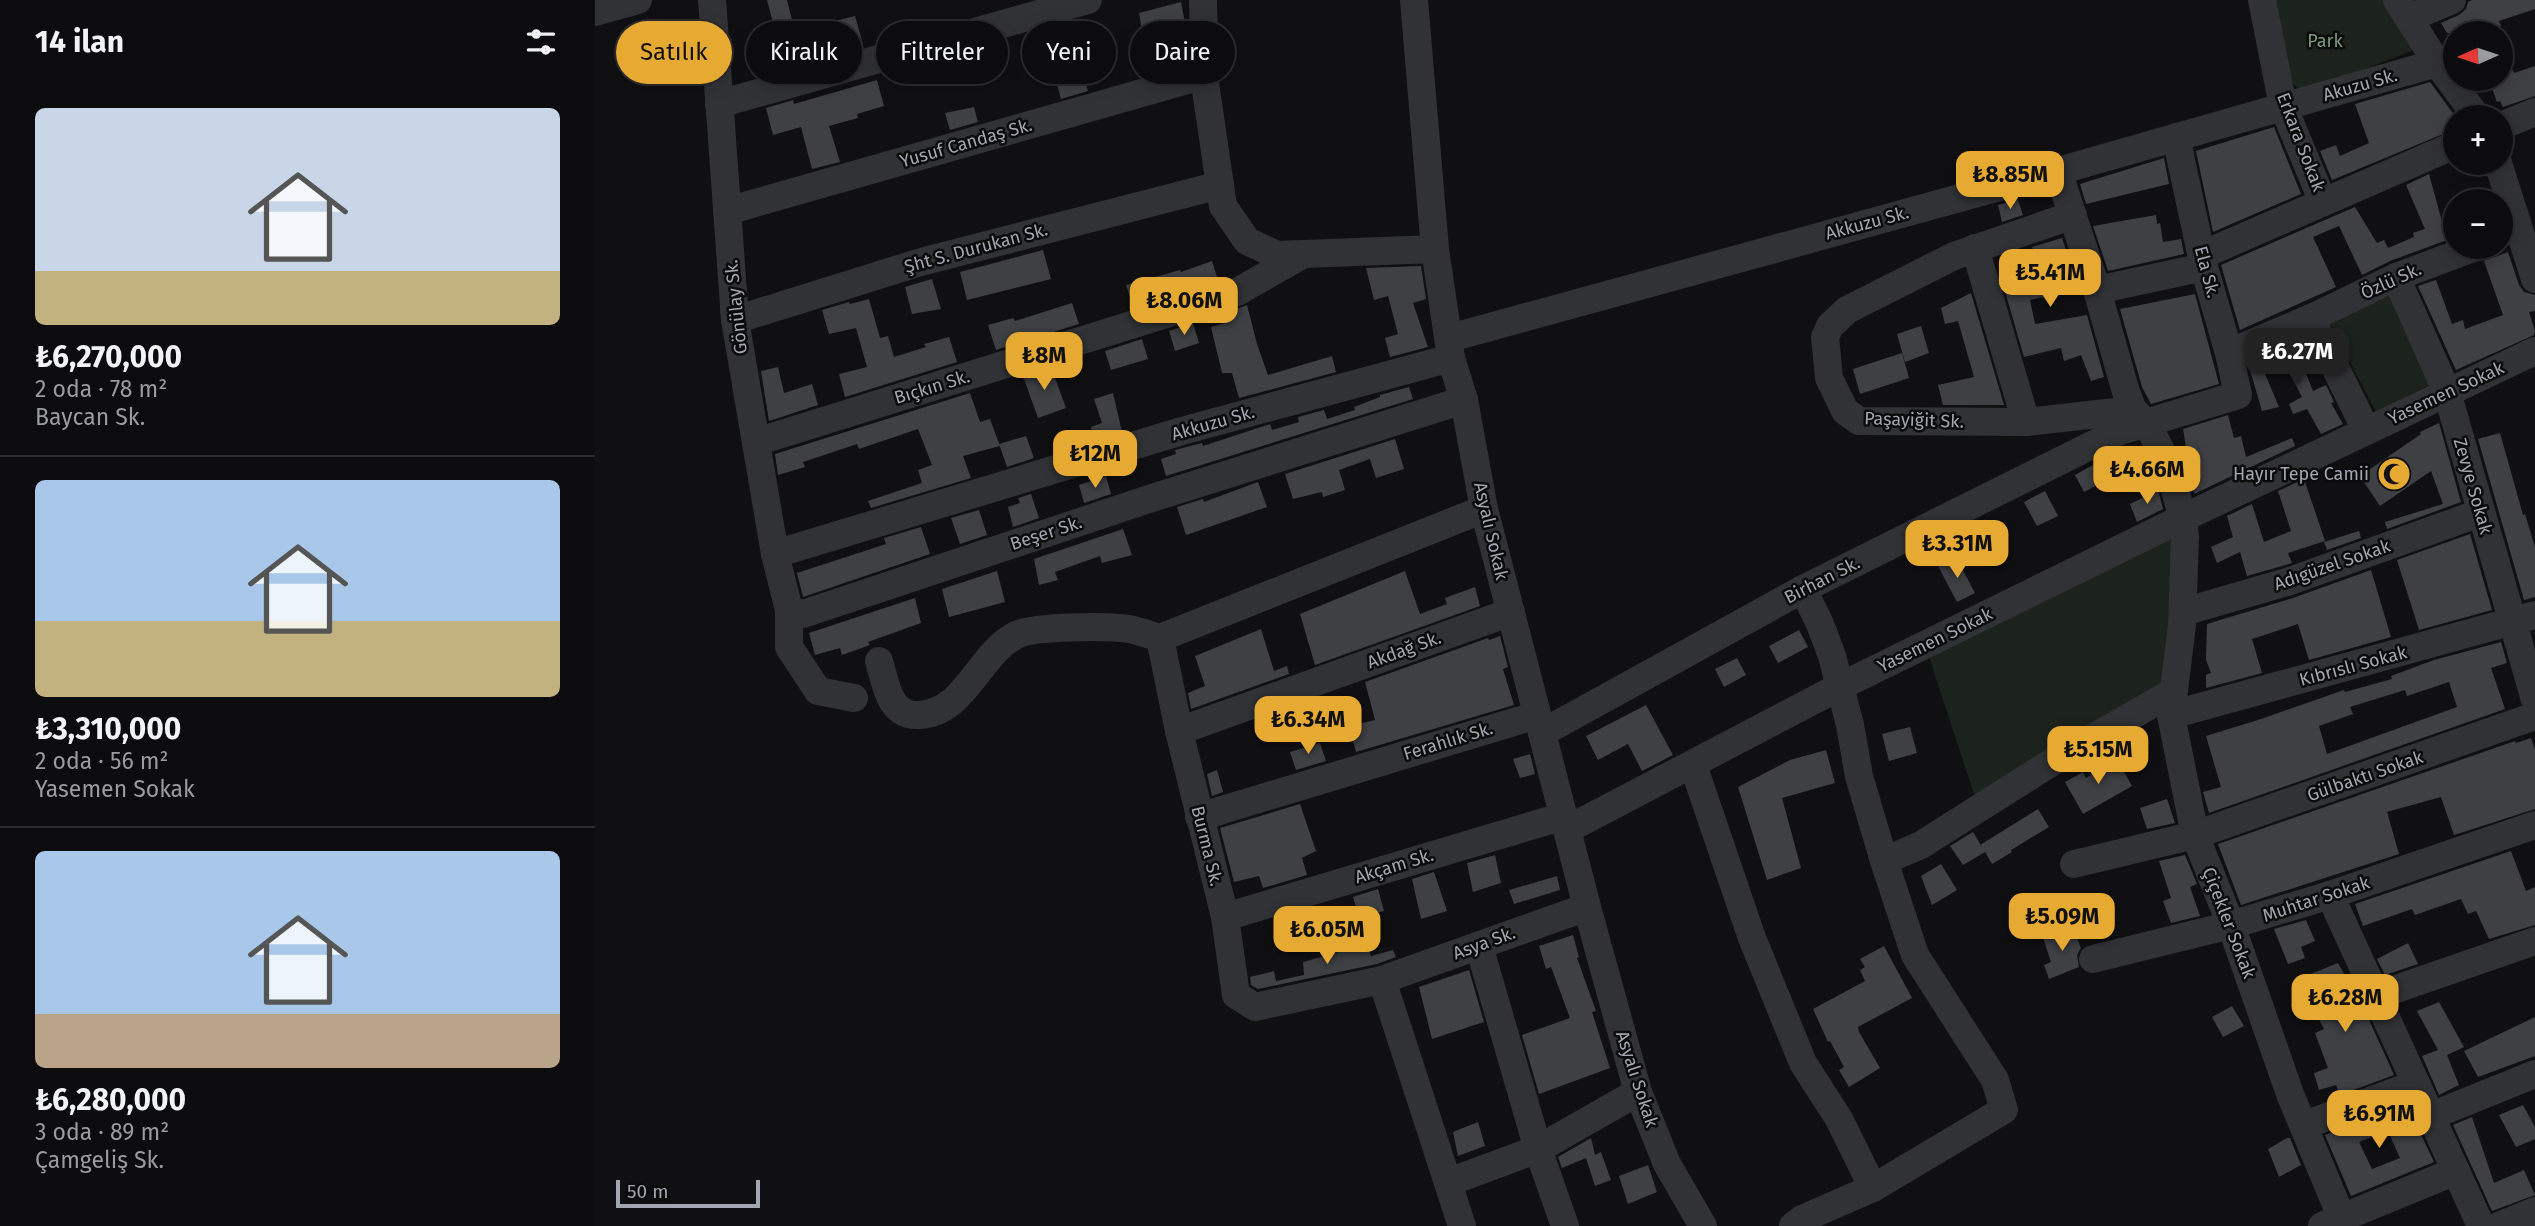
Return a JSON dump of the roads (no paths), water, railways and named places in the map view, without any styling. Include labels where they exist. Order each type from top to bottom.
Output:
[{"type":"street","points":[[595,12],[636,0]]},
{"type":"street","name":"Gönülay Sk.","points":[[712,0],[735,320],[775,554],[789,610],[789,647],[818,691],[854,698]]},
{"type":"street","points":[[719,104],[1088,0]]},
{"type":"street","points":[[1203,0],[1204,21]]},
{"type":"street","name":"Asyalı Sokak","points":[[1414,0],[1435,249],[1451,348],[1485,509],[1587,907],[1638,1092],[1667,1164],[1703,1226]]},
{"type":"street","name":"Erkara Sokak","points":[[2262,0],[2283,106],[2323,202]]},
{"type":"street","points":[[2452,0],[2403,9],[2437,63],[2468,105]]},
{"type":"street","name":"Akuzu Sk.","points":[[2283,106],[2437,63]]},
{"type":"street","name":"Yusuf Candaş Sk.","points":[[727,211],[1173,84]]},
{"type":"street","points":[[1206,84],[1223,206],[1247,241],[1277,255],[1435,249]]},
{"type":"street","name":"Akkuzu Sk.","points":[[775,554],[1451,348],[2283,106]]},
{"type":"street","points":[[2513,121],[2535,112]]},
{"type":"street","name":"Ela Sk.","points":[[2140,417],[2238,395],[2203,261],[2176,137]]},
{"type":"street","points":[[2097,290],[2203,261],[2323,202],[2443,150]]},
{"type":"street","name":"Çiçekler Sokak","points":[[2058,171],[2140,417],[2167,463],[2183,518],[2183,612],[2172,704],[2195,835],[2231,925],[2290,1094],[2305,1125],[2336,1223]]},
{"type":"street","points":[[2502,175],[2535,279]]},
{"type":"street","name":"Şht S. Durukan Sk.","points":[[735,320],[921,262],[1220,184]]},
{"type":"street","name":"Paşayiğit Sk.","points":[[2073,215],[1954,256],[1847,310],[1830,326],[1825,337],[1829,378],[1845,411],[1859,421],[2026,422],[2140,417]]},
{"type":"street","points":[[1975,248],[2026,422]]},
{"type":"street","name":"Bıçkın Sk.","points":[[756,442],[1237,292],[1302,255]]},
{"type":"street","name":"Özlü Sk.","points":[[2229,353],[2311,318],[2396,277],[2444,259]]},
{"type":"street","name":"Zevye Sokak","points":[[2396,277],[2447,393],[2480,513],[2523,619],[2535,700]]},
{"type":"street","points":[[2311,318],[2366,430]]},
{"type":"street","name":"Yasemen Sokak","points":[[1566,822],[1693,765],[1839,687],[2183,518],[2535,351]]},
{"type":"street","name":"Beşer Sk.","points":[[789,610],[803,614],[1165,494],[1464,400]]},
{"type":"street","name":"Birhan Sk.","points":[[1539,724],[2120,431],[2140,417]]},
{"type":"street","points":[[879,661],[888,692],[897,709],[908,716],[928,715],[950,704],[994,652],[1017,635],[1070,628],[1129,629],[1160,638],[1485,509]]},
{"type":"street","name":"Adıgüzel Sokak","points":[[2183,612],[2287,582],[2480,513]]},
{"type":"street","points":[[1793,1226],[1802,1219],[1873,1188],[2004,1110],[1995,1080],[1915,955],[1859,776],[1850,725],[1828,645],[1803,589]]},
{"type":"street","name":"Akdağ Sk.","points":[[1179,731],[1511,612]]},
{"type":"street","name":"Kıbrıslı Sokak","points":[[1884,860],[1921,845],[2068,752],[2172,704],[2523,619]]},
{"type":"street","name":"Burma Sk.","points":[[1160,638],[1199,817],[1225,917],[1236,995],[1255,1007],[1382,980]]},
{"type":"street","name":"Gülbaktı Sokak","points":[[2074,864],[2195,835],[2535,716]]},
{"type":"street","name":"Ferahlık Sk.","points":[[1199,817],[1539,724]]},
{"type":"street","points":[[1693,765],[1752,937],[1803,1063],[1839,1119],[1873,1188]]},
{"type":"street","name":"Akçam Sk.","points":[[1225,917],[1566,822]]},
{"type":"street","name":"Muhtar Sokak","points":[[2093,959],[2231,925],[2330,895],[2535,825]]},
{"type":"street","points":[[2330,895],[2481,1226]]},
{"type":"street","name":"Asya Sk.","points":[[1382,980],[1587,907]]},
{"type":"street","points":[[2376,996],[2535,941]]},
{"type":"street","points":[[1479,946],[1538,1149],[1565,1226]]},
{"type":"street","points":[[1382,980],[1462,1226]]},
{"type":"street","points":[[2431,1116],[2535,1074]]},
{"type":"street","points":[[2305,1125],[2416,1084]]},
{"type":"street","points":[[1449,1182],[1538,1149],[1638,1092]]},
{"type":"street","points":[[2336,1223],[2456,1171]]},
{"type":"street","points":[[2499,1226],[2535,1211]]},
{"type":"place","name":"Hayır Tepe Camii","points":[[2394,474]]},
{"type":"park label","name":"Park","points":[[2325,41]]}]
